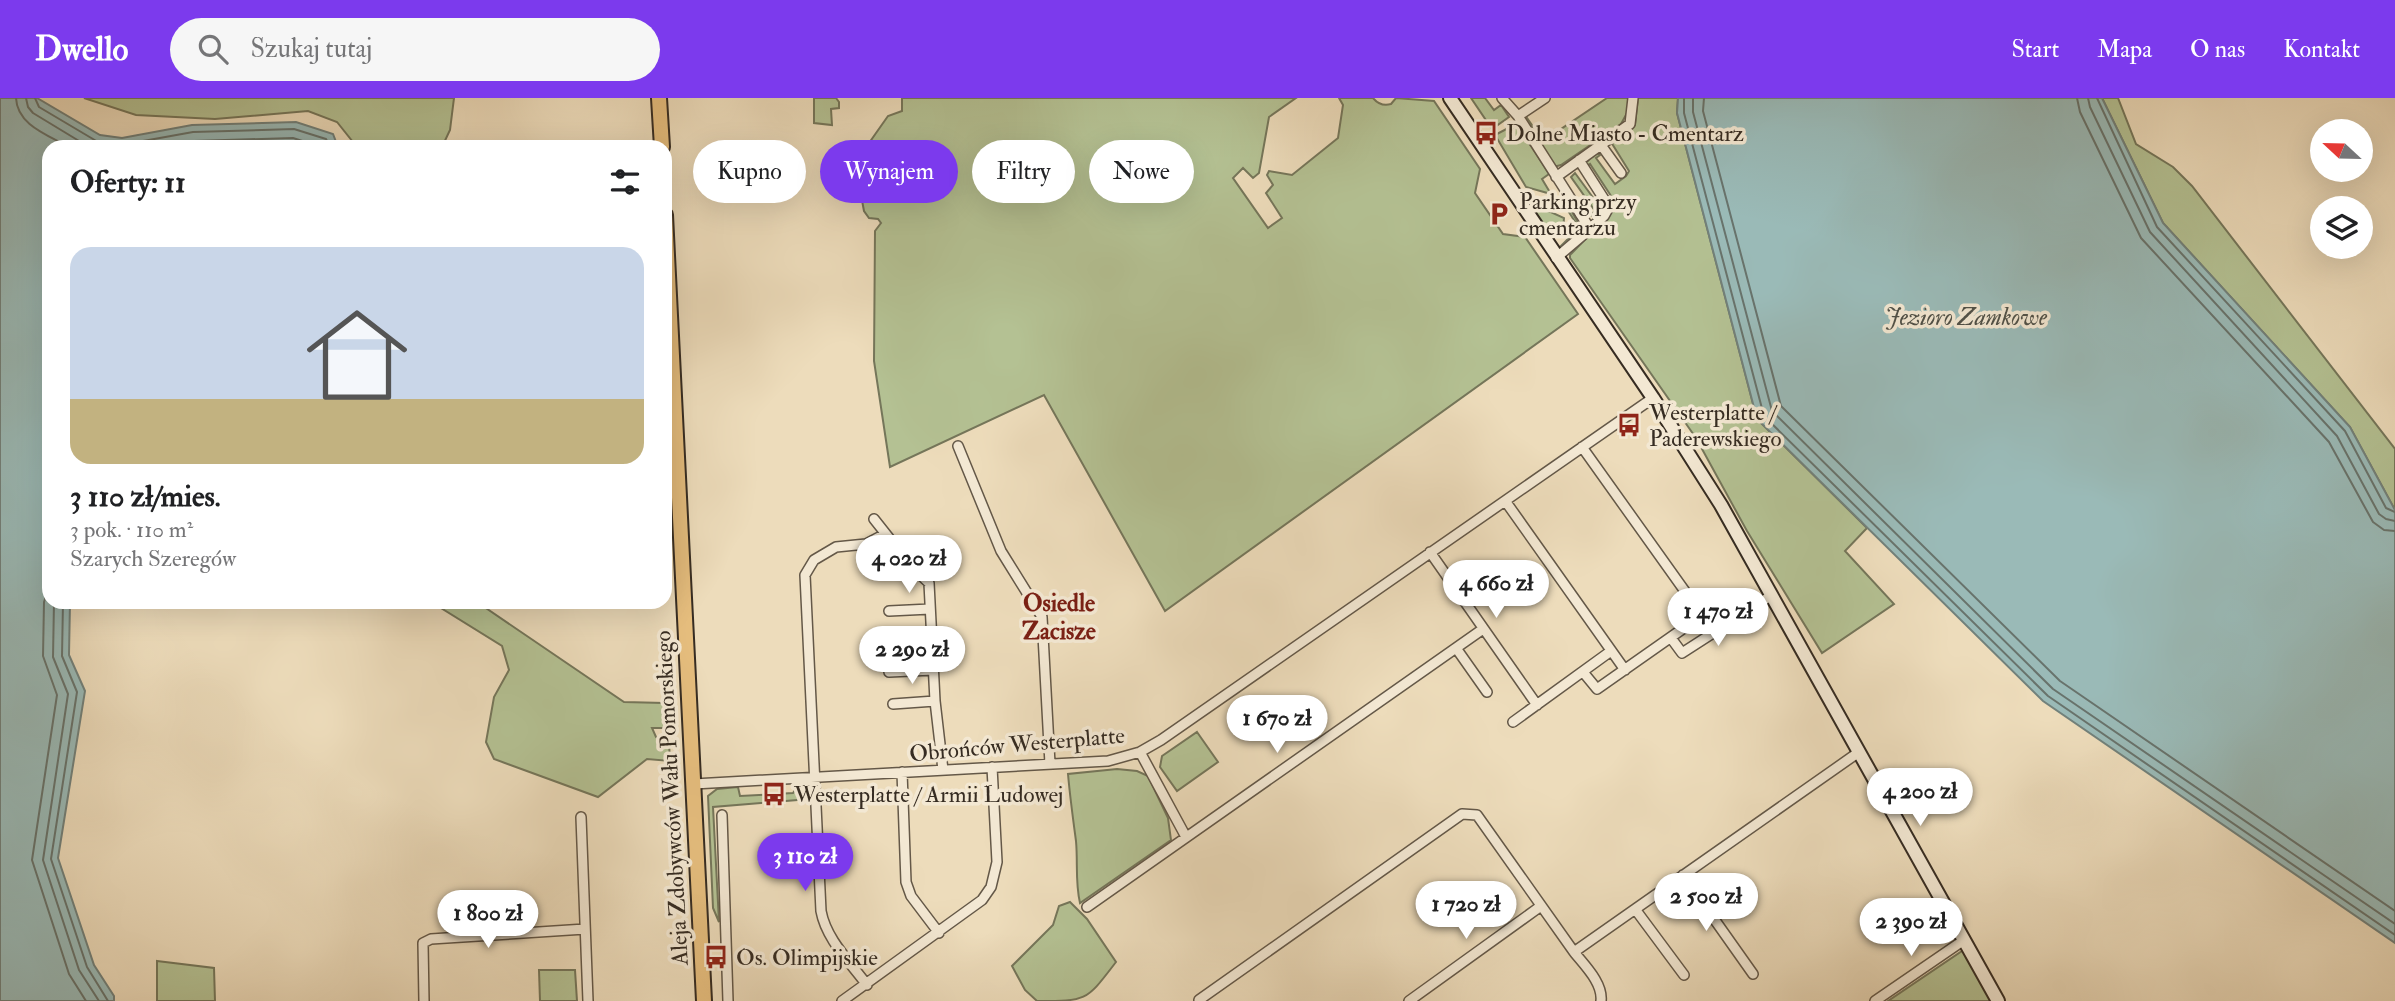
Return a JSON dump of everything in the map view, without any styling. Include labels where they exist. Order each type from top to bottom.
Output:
[{"type":"main road","points":[[659,98],[662,140]]},
{"type":"main road","points":[[1450,98],[1653,398],[1721,505],[1998,1001]]},
{"type":"main road","name":"Aleja Zdobywców Wału Pomorskiego","points":[[672,352],[704,1001]]},
{"type":"street","points":[[1502,98],[1518,116],[1590,229]]},
{"type":"street","points":[[1518,116],[1545,98]]},
{"type":"street","points":[[1556,177],[1630,124],[1633,98]]},
{"type":"street","points":[[1601,145],[1621,173]]},
{"type":"street","points":[[1556,258],[1604,216],[1609,206],[1579,160]]},
{"type":"street","name":"Obrońców Westerplatte","points":[[694,784],[1108,761],[1140,752],[1506,502],[1653,398]]},
{"type":"street","points":[[958,446],[1001,551],[1042,617],[1050,764]]},
{"type":"street","points":[[1582,447],[1714,632]]},
{"type":"street","points":[[1506,502],[1625,670]]},
{"type":"street","points":[[874,519],[912,567],[929,583],[935,701],[943,770]]},
{"type":"street","points":[[867,985],[822,922],[805,575],[814,560],[836,547],[866,544],[885,534]]},
{"type":"street","points":[[1430,552],[1537,705]]},
{"type":"street","points":[[1671,638],[1682,653],[1772,595]]},
{"type":"street","points":[[889,611],[930,609]]},
{"type":"street","points":[[1583,672],[1597,690],[1701,616]]},
{"type":"street","points":[[1087,907],[1483,629]]},
{"type":"street","points":[[889,641],[932,639]]},
{"type":"street","points":[[1457,648],[1487,692]]},
{"type":"street","points":[[1513,722],[1611,652]]},
{"type":"street","points":[[889,672],[933,670]]},
{"type":"street","points":[[893,704],[935,701]]},
{"type":"street","points":[[1140,752],[1186,837]]},
{"type":"street","points":[[1574,951],[1859,752]]},
{"type":"street","points":[[842,1001],[939,933],[982,900],[991,887],[995,875],[992,767]]},
{"type":"street","points":[[902,772],[906,882],[911,896],[939,933]]},
{"type":"street","points":[[1199,1000],[1462,814],[1477,815],[1597,982],[1602,992],[1601,1001]]},
{"type":"street","points":[[722,815],[728,1001]]},
{"type":"street","points":[[581,817],[588,1001]]},
{"type":"street","points":[[1683,875],[1753,974]]},
{"type":"street","points":[[1409,1001],[1541,906]]},
{"type":"street","points":[[1635,909],[1684,975]]},
{"type":"street","points":[[424,1001],[422,943],[431,939],[585,929]]},
{"type":"street","points":[[1875,1001],[1964,940]]},
{"type":"green space","points":[[84,98],[454,98],[450,130],[445,140],[351,140],[337,122],[308,111],[215,119],[136,115]]},
{"type":"green space","points":[[814,98],[836,98],[839,102],[839,108],[831,109],[832,125],[814,123]]},
{"type":"green space","points":[[902,98],[1296,98],[1269,117],[1259,173],[1253,178],[1243,168],[1233,178],[1268,228],[1282,218],[1266,193],[1273,185],[1267,175],[1269,171],[1292,175],[1338,138],[1343,105],[1339,98],[1373,98],[1386,105],[1396,98],[1434,101],[1480,169],[1475,193],[1503,234],[1525,237],[1578,314],[1165,611],[1044,395],[890,467],[874,361],[875,231],[881,223],[878,219],[869,218],[862,203],[958,203],[958,140],[871,140],[888,116],[902,111]]},
{"type":"green space","points":[[1471,98],[1485,98],[1494,110],[1501,105],[1509,117],[1492,129]]},
{"type":"green space","points":[[1607,98],[1629,98],[1627,113],[1621,124],[1561,165],[1553,167],[1525,122],[1527,118],[1543,141]]},
{"type":"green space","points":[[1638,98],[1678,98],[1677,113],[1757,419],[1867,528],[1845,551],[1894,604],[1822,653],[1747,531],[1696,438],[1570,258],[1602,222],[1615,202],[1590,164],[1587,166],[1586,163],[1597,153],[1600,155],[1596,158],[1615,184],[1626,176],[1629,171],[1611,142],[1635,125]]},
{"type":"green space","points":[[2102,98],[2118,98],[2136,144],[2173,167],[2192,186],[2395,449],[2395,510],[2350,427],[2163,223]]},
{"type":"green space","points":[[1514,125],[1549,174],[1542,179],[1551,194],[1526,187],[1495,135]]},
{"type":"green space","points":[[1575,173],[1600,207],[1605,205],[1603,212],[1594,217],[1590,215],[1595,211],[1571,177]]},
{"type":"green space","points":[[1562,195],[1583,231],[1560,249],[1579,228],[1565,206],[1556,201]]},
{"type":"green space","points":[[1531,203],[1564,218],[1563,230],[1555,235],[1546,231],[1529,207]]},
{"type":"green space","points":[[443,609],[487,609],[624,702],[664,703],[669,728],[652,728],[656,737],[669,743],[670,761],[647,759],[598,797],[494,759],[486,742],[494,697],[509,670],[502,646]]},
{"type":"green space","points":[[1197,732],[1218,762],[1177,791],[1160,767],[1162,756]]},
{"type":"green space","points":[[1117,769],[1137,771],[1148,776],[1168,818],[1171,840],[1080,903],[1068,774]]},
{"type":"green space","points":[[800,783],[813,786],[809,799],[713,807],[719,922],[713,908],[708,796],[717,789],[738,787],[740,796],[793,793]]},
{"type":"green space","points":[[1070,902],[1087,919],[1116,962],[1098,985],[1084,996],[1067,1000],[1037,1001],[1025,990],[1012,966],[1053,925],[1059,906]]},
{"type":"green space","points":[[1968,947],[1998,1001],[1888,1001]]},
{"type":"green space","points":[[157,961],[214,968],[215,1001],[157,1001]]},
{"type":"green space","points":[[539,970],[575,970],[577,1001],[540,1001]]},
{"type":"water","points":[[0,98],[37,98],[100,135],[122,138],[192,125],[296,122],[333,134],[335,140],[42,140],[42,609],[70,609],[69,655],[85,691],[58,858],[94,965],[114,996],[114,1001],[0,1001]]},
{"type":"water","name":"Jezioro Zamkowe","points":[[1678,98],[2102,98],[2163,223],[2350,427],[2395,510],[2395,943],[2043,701],[1757,419],[1677,113]]},
{"type":"place","name":"Dolne Miasto - Cmentarz","points":[[1486,133]]},
{"type":"place","name":"Parking przy cmentarzu","points":[[1499,214]]},
{"type":"place","name":"Westerplatte / Paderewskiego","points":[[1629,425]]},
{"type":"place","name":"Westerplatte / Armii Ludowej","points":[[774,794]]},
{"type":"place","name":"Os. Olimpijskie","points":[[716,957]]},
{"type":"district","name":"Osiedle Zacisze","points":[[1059,617]]}]
